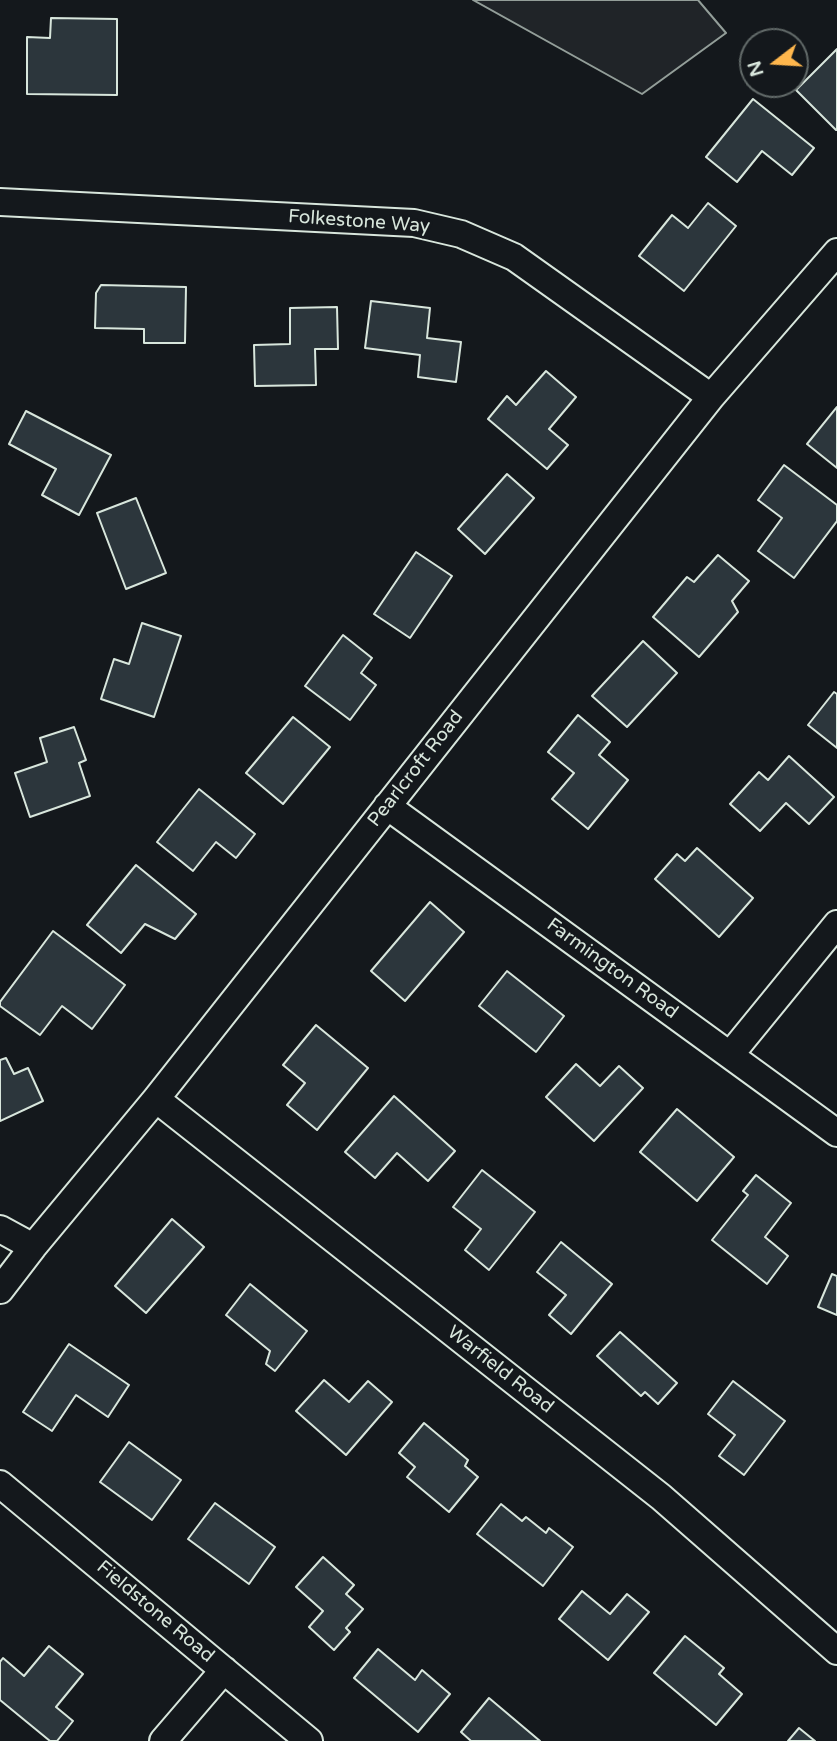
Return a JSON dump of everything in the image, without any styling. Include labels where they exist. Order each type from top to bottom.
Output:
[{"type":"street","name":"Folkestone Way","points":[[0,202],[414,223],[461,233],[513,257],[711,397]]},
{"type":"street","name":"Pearlcroft Road","points":[[0,1290],[156,1099],[711,397],[837,252]]},
{"type":"street","name":"Farmington Road","points":[[387,806],[837,1133]]},
{"type":"street","points":[[730,1055],[837,924]]},
{"type":"street","name":"Warfield Road","points":[[156,1099],[661,1497],[837,1651]]},
{"type":"street","points":[[0,1229],[33,1247]]},
{"type":"street","name":"Fieldstone Road","points":[[0,1483],[309,1741]]},
{"type":"street","points":[[163,1741],[224,1670]]},
{"type":"shaded area","points":[[473,0],[698,0],[726,33],[642,94]]},
{"type":"building","points":[[51,18],[117,19],[117,95],[27,94],[27,37],[50,38]]},
{"type":"building","points":[[837,49],[837,130],[804,98],[809,98],[809,77]]},
{"type":"building","points":[[753,99],[814,148],[792,175],[762,151],[737,182],[706,157]]},
{"type":"building","points":[[708,203],[736,226],[684,291],[639,256],[672,215],[688,228]]},
{"type":"building","points":[[101,285],[186,287],[185,343],[144,343],[144,329],[95,328],[96,293]]},
{"type":"building","points":[[371,301],[430,308],[427,338],[461,342],[456,382],[418,377],[420,355],[365,348]]},
{"type":"building","points":[[337,307],[338,349],[315,349],[316,385],[255,386],[254,345],[290,344],[290,308]]},
{"type":"building","points":[[546,371],[576,397],[549,429],[568,445],[547,469],[488,419],[507,396],[516,405]]},
{"type":"building","points":[[837,407],[837,468],[807,444]]},
{"type":"building","points":[[26,411],[111,455],[79,515],[42,495],[56,469],[9,444]]},
{"type":"building","points":[[784,465],[837,505],[837,521],[794,578],[758,551],[782,518],[758,500]]},
{"type":"building","points":[[507,474],[534,498],[485,554],[458,529]]},
{"type":"building","points":[[136,498],[166,573],[126,589],[97,513]]},
{"type":"building","points":[[416,552],[452,576],[410,638],[374,614]]},
{"type":"building","points":[[718,555],[749,581],[732,601],[738,612],[699,657],[653,617],[687,577],[694,582]]},
{"type":"building","points":[[142,623],[181,636],[154,717],[101,699],[114,659],[129,664]]},
{"type":"building","points":[[343,635],[372,658],[361,673],[376,685],[350,720],[305,686]]},
{"type":"building","points":[[643,641],[677,673],[627,727],[592,696]]},
{"type":"building","points":[[834,692],[837,694],[837,748],[808,725]]},
{"type":"building","points":[[578,715],[610,742],[599,755],[628,780],[588,829],[552,799],[574,773],[548,752]]},
{"type":"building","points":[[293,717],[330,747],[283,804],[246,773]]},
{"type":"building","points":[[74,727],[86,760],[79,763],[90,796],[30,817],[15,773],[47,762],[40,738]]},
{"type":"building","points":[[789,756],[834,797],[809,824],[786,803],[760,831],[730,804],[759,772],[768,780]]},
{"type":"building","points":[[199,789],[255,834],[236,858],[216,842],[193,871],[157,842]]},
{"type":"building","points":[[697,848],[753,898],[719,937],[655,879],[677,854],[685,861]]},
{"type":"building","points":[[136,865],[196,914],[175,939],[145,924],[121,953],[87,925]]},
{"type":"building","points":[[430,902],[464,932],[405,1001],[371,971]]},
{"type":"building","points":[[53,931],[125,985],[92,1029],[62,1006],[40,1035],[0,1006],[0,1002]]},
{"type":"building","points":[[507,971],[564,1016],[536,1052],[479,1006]]},
{"type":"building","points":[[316,1025],[368,1068],[317,1130],[287,1105],[305,1083],[283,1065]]},
{"type":"building","points":[[6,1058],[14,1074],[28,1068],[43,1101],[0,1121],[0,1060]]},
{"type":"building","points":[[576,1064],[600,1086],[619,1066],[643,1088],[594,1141],[546,1097]]},
{"type":"building","points":[[394,1096],[455,1151],[428,1181],[397,1153],[375,1178],[345,1152]]},
{"type":"building","points":[[677,1109],[734,1157],[697,1201],[640,1152]]},
{"type":"building","points":[[482,1170],[535,1212],[489,1270],[465,1250],[481,1229],[453,1207]]},
{"type":"building","points":[[756,1175],[791,1203],[765,1237],[788,1256],[767,1284],[712,1240],[748,1195],[743,1191]]},
{"type":"building","points":[[172,1219],[204,1247],[146,1313],[115,1286]]},
{"type":"building","points":[[561,1242],[612,1284],[571,1334],[549,1315],[566,1295],[537,1272]]},
{"type":"building","points":[[832,1274],[837,1276],[837,1315],[818,1307]]},
{"type":"building","points":[[250,1284],[307,1331],[275,1371],[266,1364],[270,1351],[226,1315]]},
{"type":"building","points":[[620,1332],[677,1383],[658,1404],[645,1392],[641,1396],[597,1356]]},
{"type":"building","points":[[69,1344],[129,1385],[108,1417],[76,1395],[52,1431],[23,1412]]},
{"type":"building","points":[[324,1380],[349,1402],[368,1381],[392,1402],[346,1455],[296,1411]]},
{"type":"building","points":[[733,1381],[785,1421],[744,1475],[719,1456],[735,1435],[708,1414]]},
{"type":"building","points":[[424,1423],[468,1460],[465,1466],[478,1477],[449,1512],[407,1477],[415,1467],[399,1453]]},
{"type":"building","points":[[129,1442],[181,1480],[152,1520],[100,1482]]},
{"type":"building","points":[[215,1503],[275,1547],[249,1584],[188,1539]]},
{"type":"building","points":[[501,1504],[522,1521],[526,1517],[546,1533],[549,1528],[573,1547],[543,1586],[477,1534]]},
{"type":"building","points":[[323,1557],[354,1585],[346,1594],[363,1609],[346,1628],[350,1632],[334,1650],[309,1627],[323,1611],[296,1587]]},
{"type":"building","points":[[582,1591],[610,1614],[627,1594],[649,1612],[608,1660],[559,1619]]},
{"type":"building","points":[[685,1636],[724,1668],[719,1674],[742,1694],[716,1725],[654,1673]]},
{"type":"building","points":[[49,1646],[83,1674],[56,1707],[73,1721],[57,1741],[50,1741],[0,1700],[0,1662],[3,1658],[24,1676]]},
{"type":"building","points":[[378,1649],[415,1680],[422,1670],[450,1694],[418,1732],[354,1678]]},
{"type":"building","points":[[489,1698],[540,1741],[471,1741],[461,1732]]},
{"type":"building","points":[[799,1728],[815,1741],[788,1741]]}]
